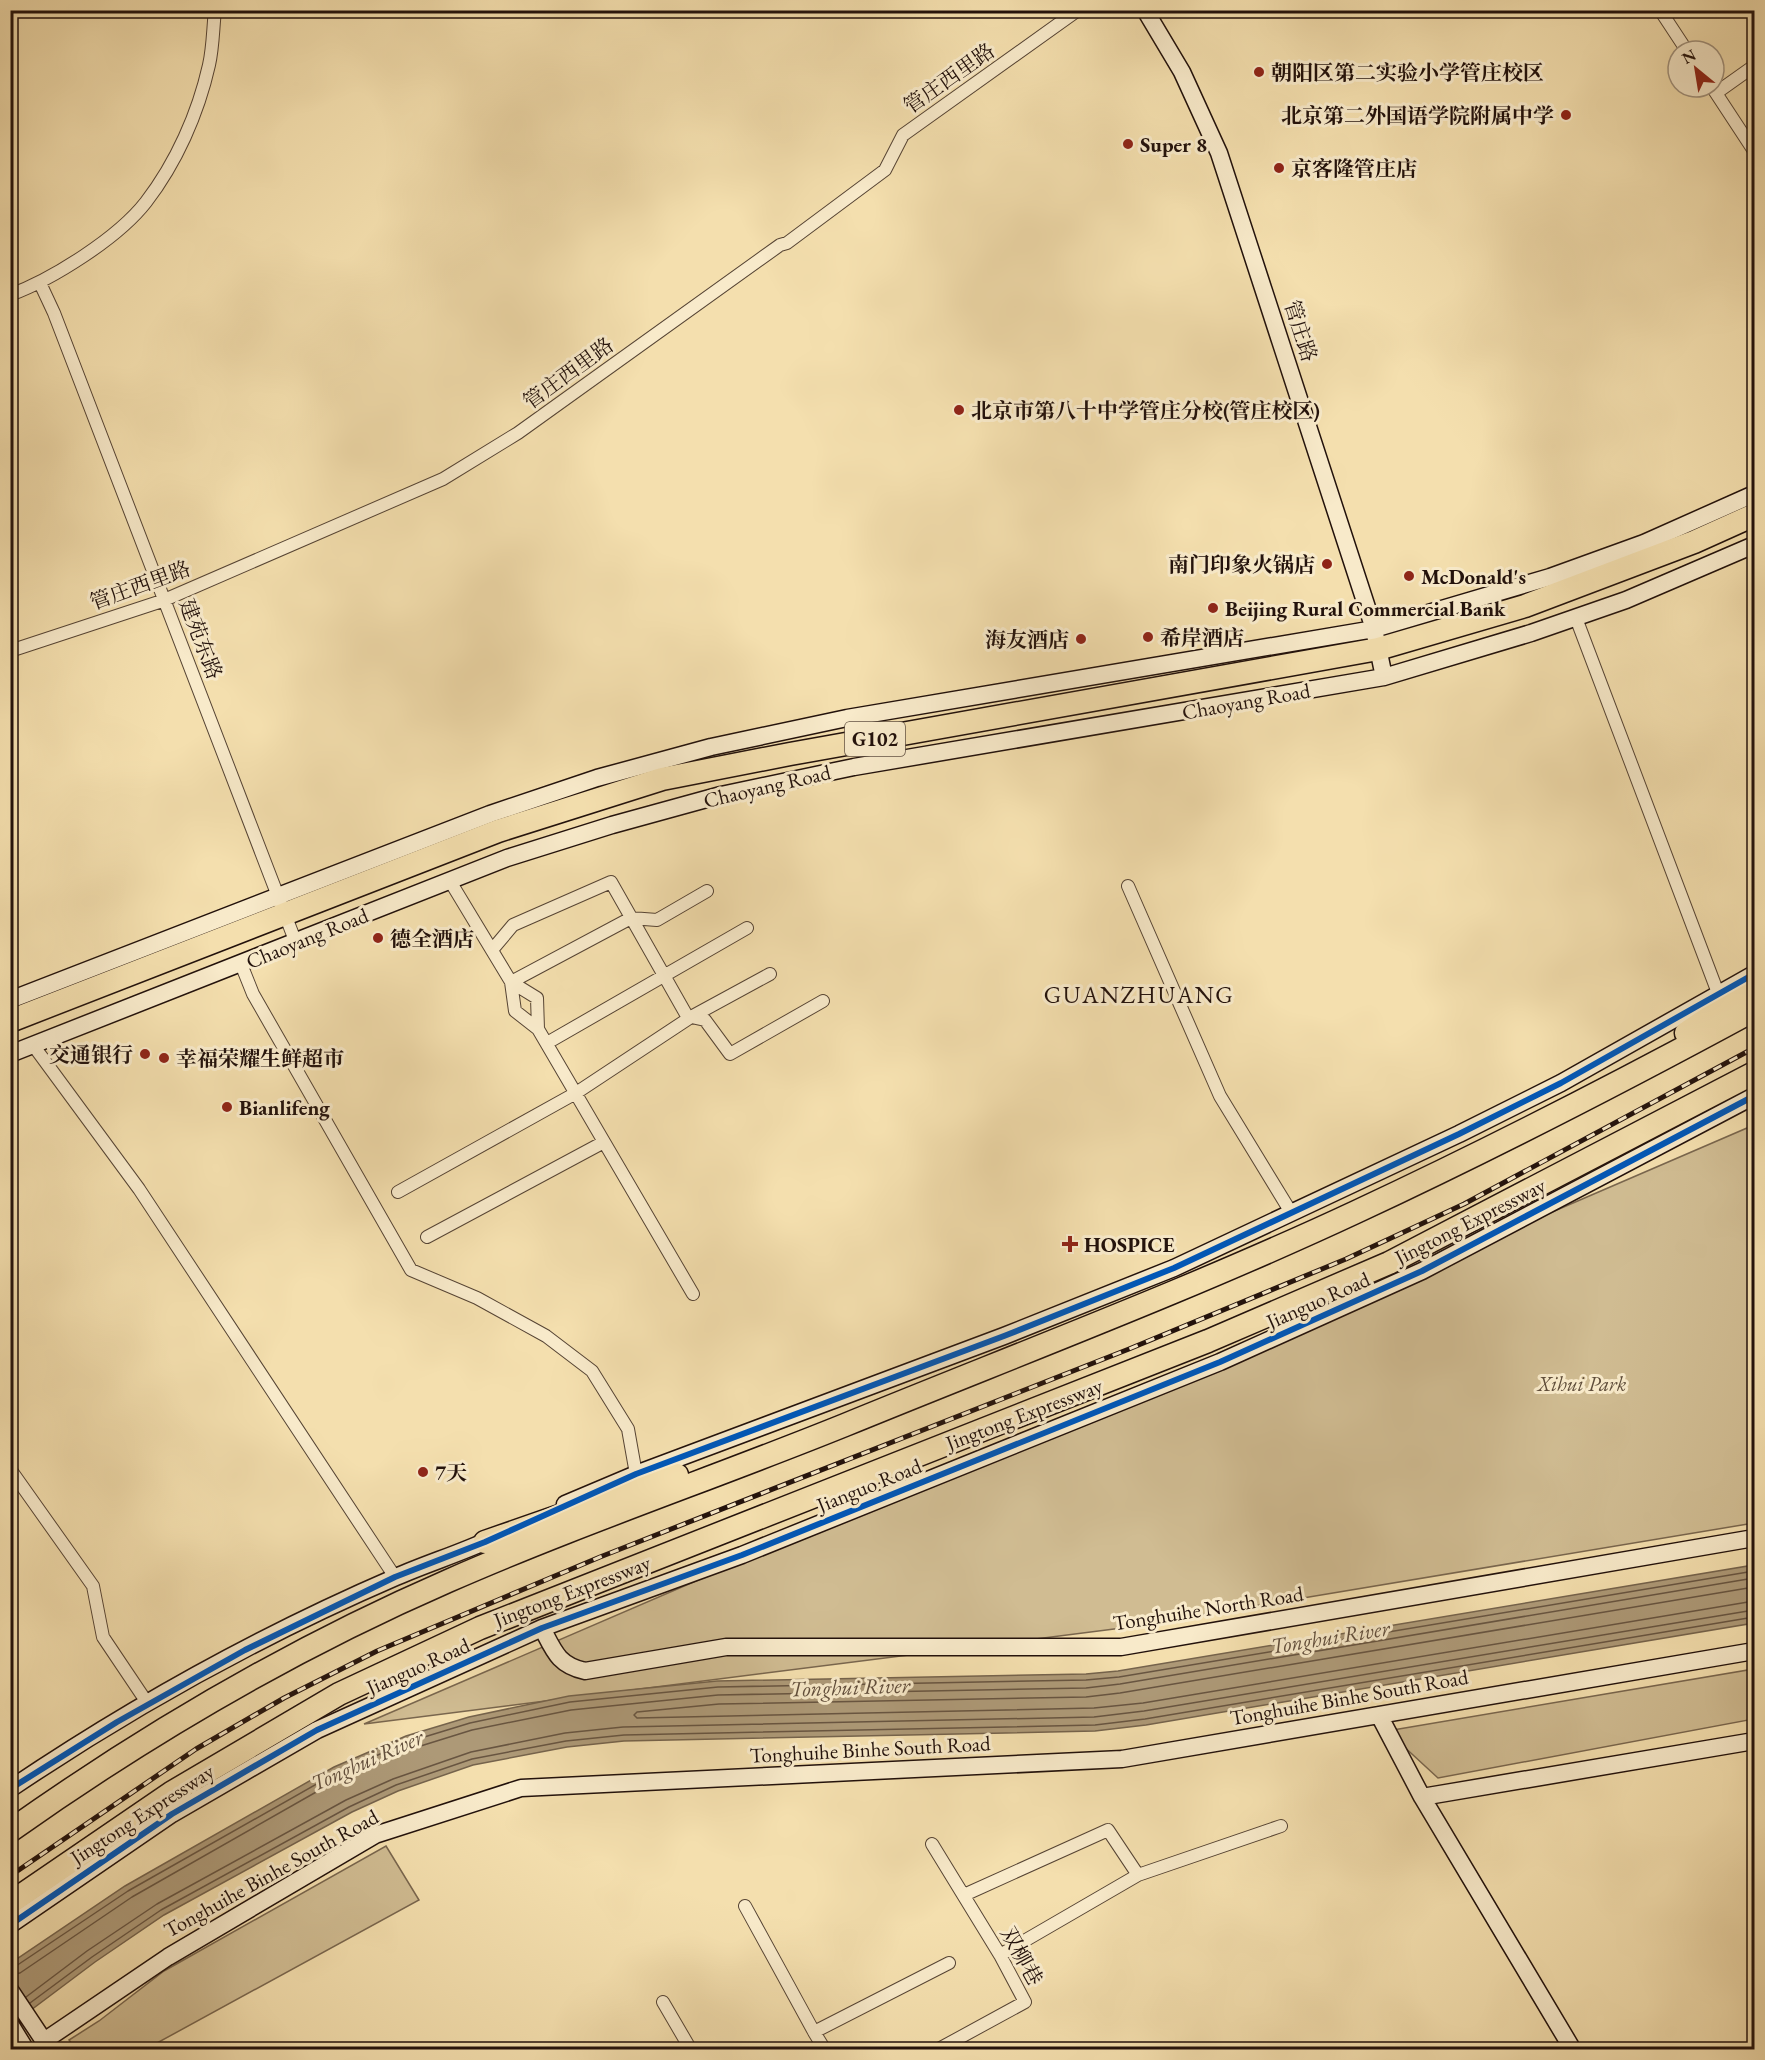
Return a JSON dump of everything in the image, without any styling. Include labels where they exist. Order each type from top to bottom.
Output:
[{"type":"highway","name":"Chaoyang Road","points":[[1379,654],[1525,606],[1694,542],[1755,514]]},
{"type":"highway","name":"Chaoyang Road","points":[[10,1021],[502,841],[665,790],[1379,654],[1530,618],[1755,529]]},
{"type":"highway","name":"Chaoyang Road","points":[[10,1033],[288,919]]},
{"type":"highway","points":[[1579,1105],[1755,987]]},
{"type":"highway","points":[[10,1831],[140,1745],[316,1643],[449,1580],[828,1432],[1182,1288],[1355,1213],[1579,1105],[1755,1010]]},
{"type":"highway","name":"Jingtong Expressway","points":[[10,1903],[171,1792],[339,1694],[480,1628],[1208,1341],[1389,1263],[1755,1073]]},
{"type":"highway","points":[[485,1542],[680,1474],[828,1432]]},
{"type":"street","points":[[10,295],[40,283],[100,245],[145,203],[190,130],[210,64],[215,10]]},
{"type":"street","name":"管庄西里路","points":[[10,651],[165,600],[443,480],[518,434],[885,170],[903,135],[1078,10]]},
{"type":"street","name":"管庄路","points":[[1145,10],[1182,72],[1219,153],[1379,654]]},
{"type":"street","points":[[1660,10],[1680,39]]},
{"type":"street","points":[[1726,83],[1755,66]]},
{"type":"street","points":[[1720,99],[1755,151]]},
{"type":"street","name":"建苑东路","points":[[40,283],[288,919]]},
{"type":"street","name":"Chaoyang Road","points":[[10,1054],[241,964],[288,919],[490,814],[597,778],[711,747],[847,718],[1379,654],[1550,577],[1644,543],[1755,494]]},
{"type":"street","name":"Chaoyang Road","points":[[10,1000],[288,919],[450,881],[507,858],[612,825],[720,795],[1379,654],[1576,618],[1626,600],[1755,545]]},
{"type":"street","points":[[1576,618],[1718,993]]},
{"type":"street","points":[[450,881],[511,982],[515,1011],[538,1029],[547,1043],[693,1294]]},
{"type":"street","points":[[492,950],[513,925],[611,882],[687,1016],[705,1020],[730,1054],[823,1001]]},
{"type":"street","points":[[1128,886],[1220,1096],[1292,1214]]},
{"type":"street","points":[[511,982],[631,918],[657,920],[707,891]]},
{"type":"street","points":[[547,1043],[747,928]]},
{"type":"street","points":[[241,964],[253,994],[411,1270],[477,1298],[546,1336],[592,1371],[628,1428],[636,1474]]},
{"type":"street","points":[[398,1192],[576,1093],[692,1017],[770,974]]},
{"type":"street","points":[[10,1789],[148,1704],[245,1650],[395,1577],[485,1542],[636,1474],[1005,1336],[1174,1268],[1292,1214],[1561,1083],[1755,974]]},
{"type":"street","points":[[511,982],[537,998],[538,1029]]},
{"type":"street","points":[[33,1045],[139,1189],[395,1577]]},
{"type":"street","name":"Jianguo Road","points":[[10,1925],[172,1814],[317,1730],[542,1628],[741,1555],[1220,1362],[1422,1271],[1755,1096]]},
{"type":"street","points":[[427,1237],[604,1142]]},
{"type":"street","points":[[10,1469],[93,1586],[103,1637],[148,1704]]},
{"type":"street","name":"Tonghuihe North Road","points":[[542,1628],[559,1659],[570,1668],[585,1671],[726,1647],[1121,1647],[1755,1538]]},
{"type":"street","name":"Tonghuihe Binhe South Road","points":[[43,2047],[168,1957],[375,1835],[521,1788],[1122,1759],[1755,1651]]},
{"type":"street","points":[[1379,1715],[1422,1797],[1573,2049]]},
{"type":"street","points":[[1422,1797],[1755,1741]]},
{"type":"street","points":[[1000,1955],[1138,1875],[1281,1826]]},
{"type":"street","points":[[964,1895],[1108,1830],[1138,1875]]},
{"type":"street","name":"双柳巷","points":[[932,1844],[1000,1955],[1025,2001],[937,2049]]},
{"type":"street","points":[[745,1906],[825,2049]]},
{"type":"street","points":[[814,2032],[949,1963]]},
{"type":"street","points":[[10,1990],[34,2025],[43,2047]]},
{"type":"street","points":[[663,2002],[692,2049]]},
{"type":"green space","name":"Xihui Park","points":[[1754,1125],[1754,1523],[1122,1628],[364,1724]]},
{"type":"green space","points":[[1754,1669],[1754,1719],[1438,1778],[1387,1731]]},
{"type":"green space","points":[[386,1846],[419,1900],[146,2049],[76,2049],[69,2040],[99,2021],[164,1971]]},
{"type":"water","name":"Tonghui River","points":[[1754,1565],[1754,1623],[1146,1725],[1095,1731],[624,1741],[567,1747],[473,1765],[398,1791],[352,1812],[164,1915],[95,1962],[11,2025],[11,1963],[125,1886],[334,1767],[406,1736],[469,1717],[569,1696],[717,1681],[1086,1674],[1118,1671]]},
{"type":"railway","points":[[10,1876],[196,1749],[284,1698],[377,1651],[600,1557],[1129,1349],[1346,1259],[1464,1204],[1754,1048]]},
{"type":"cycle path","points":[[10,1789],[117,1722],[245,1650],[395,1577],[485,1542],[636,1474],[1004,1336],[1174,1268],[1459,1134],[1561,1083],[1754,974]]},
{"type":"cycle path","points":[[10,1925],[172,1814],[317,1730],[542,1628],[742,1555],[1220,1362],[1422,1271],[1754,1096]]},
{"type":"place","name":"朝阳区第二实验小学管庄校区","points":[[1259,72]]},
{"type":"place","name":"北京第二外国语学院附属中学","points":[[1566,115]]},
{"type":"place","name":"Super 8","points":[[1128,144]]},
{"type":"place","name":"京客隆管庄店","points":[[1279,168]]},
{"type":"place","name":"北京市第八十中学管庄分校(管庄校区)","points":[[959,410]]},
{"type":"place","name":"南门印象火锅店","points":[[1327,564]]},
{"type":"place","name":"McDonald's","points":[[1409,576]]},
{"type":"place","name":"Beijing Rural Commercial Bank","points":[[1213,608]]},
{"type":"place","name":"希岸酒店","points":[[1148,637]]},
{"type":"place","name":"海友酒店","points":[[1081,639]]},
{"type":"place","name":"德全酒店","points":[[378,938]]},
{"type":"place","name":"交通银行","points":[[145,1054]]},
{"type":"place","name":"幸福荣耀生鲜超市","points":[[164,1058]]},
{"type":"place","name":"Bianlifeng","points":[[227,1107]]},
{"type":"place","name":"HOSPICE","points":[[1070,1244]]},
{"type":"place","name":"7天","points":[[423,1472]]},
{"type":"district","name":"GUANZHUANG","points":[[1139,994]]}]
